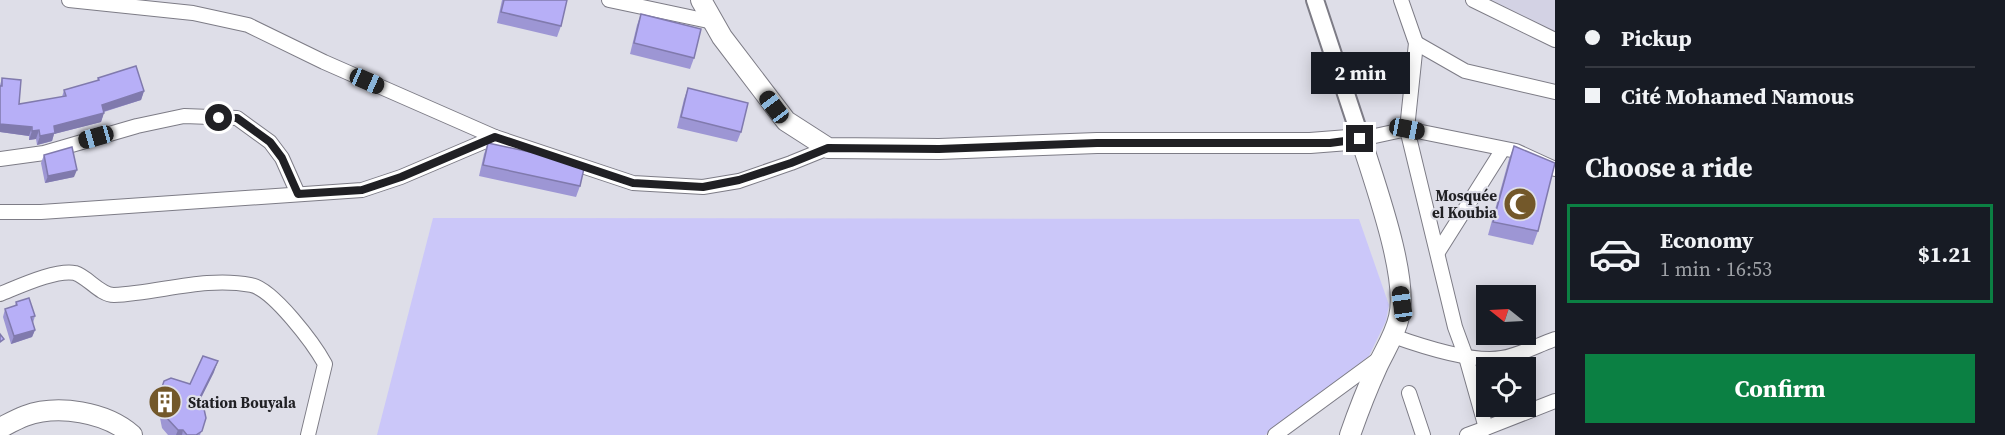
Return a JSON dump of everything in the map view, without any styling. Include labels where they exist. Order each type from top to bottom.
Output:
[{"type":"main road","points":[[701,0],[747,73],[786,121],[828,148],[939,149],[1097,143],[1330,143],[1360,139],[1385,218],[1396,264],[1402,304],[1393,336],[1352,431]]},
{"type":"main road","points":[[0,428],[27,415],[64,410],[100,417],[132,435]]},
{"type":"street","points":[[69,0],[193,13],[248,25],[324,62],[495,137],[633,183],[703,187],[739,180],[828,148]]},
{"type":"street","points":[[609,0],[713,22]]},
{"type":"street","points":[[1315,0],[1360,139],[1407,129],[1516,151],[1555,169]]},
{"type":"street","points":[[1401,0],[1416,43],[1407,129],[1455,327],[1486,428]]},
{"type":"street","points":[[1473,0],[1555,40]]},
{"type":"street","points":[[1416,43],[1466,71],[1555,92]]},
{"type":"street","points":[[0,159],[44,153],[137,126],[184,116],[237,118],[270,142],[282,158],[298,194]]},
{"type":"street","points":[[0,212],[42,212],[362,190],[401,177],[495,137]]},
{"type":"street","points":[[1438,252],[1503,148]]},
{"type":"street","points":[[0,294],[49,276],[75,273],[111,295],[153,291],[200,282],[253,285],[280,305],[312,341],[325,364],[308,435]]},
{"type":"street","points":[[1393,336],[1466,357],[1502,358],[1555,339]]},
{"type":"street","points":[[1275,435],[1382,357]]},
{"type":"street","points":[[1409,393],[1423,435]]},
{"type":"street","points":[[1467,435],[1555,401]]},
{"type":"shaded area","points":[[1491,0],[1555,0],[1555,33]]},
{"type":"shaded area","points":[[433,218],[1359,219],[1389,305],[1386,321],[1369,356],[1265,435],[377,435]]},
{"type":"building","points":[[504,0],[567,0],[561,26],[501,12]]},
{"type":"building","points":[[641,14],[701,29],[694,58],[634,43]]},
{"type":"building","points":[[136,66],[144,91],[102,105],[104,113],[54,126],[55,133],[40,136],[39,130],[32,131],[32,127],[0,124],[2,78],[21,80],[19,104],[66,96],[64,90]]},
{"type":"building","points":[[688,88],[748,103],[741,132],[681,117]]},
{"type":"building","points":[[488,143],[585,164],[580,186],[483,165]]},
{"type":"building","name":"Mosquée el Koubia","points":[[1514,146],[1555,163],[1538,231],[1493,222]]},
{"type":"building","points":[[72,147],[77,170],[48,176],[44,155]]},
{"type":"building","points":[[29,298],[35,316],[31,317],[35,330],[14,336],[5,309]]},
{"type":"building","name":"Station Bouyala","points":[[203,356],[218,361],[198,401],[205,404],[206,418],[202,431],[196,435],[187,435],[183,430],[178,430],[166,417],[163,407],[166,396],[160,393],[164,381],[171,378],[190,384]]},
{"type":"place","name":"Mosquée el Koubia","points":[[1520,204]]},
{"type":"place","name":"Station Bouyala","points":[[165,402]]},
{"type":"route","points":[[219,118],[237,118],[270,142],[282,158],[298,194],[362,190],[401,177],[495,137],[633,183],[703,187],[739,180],[828,148],[939,149],[1097,143],[1330,143],[1360,139]]}]
